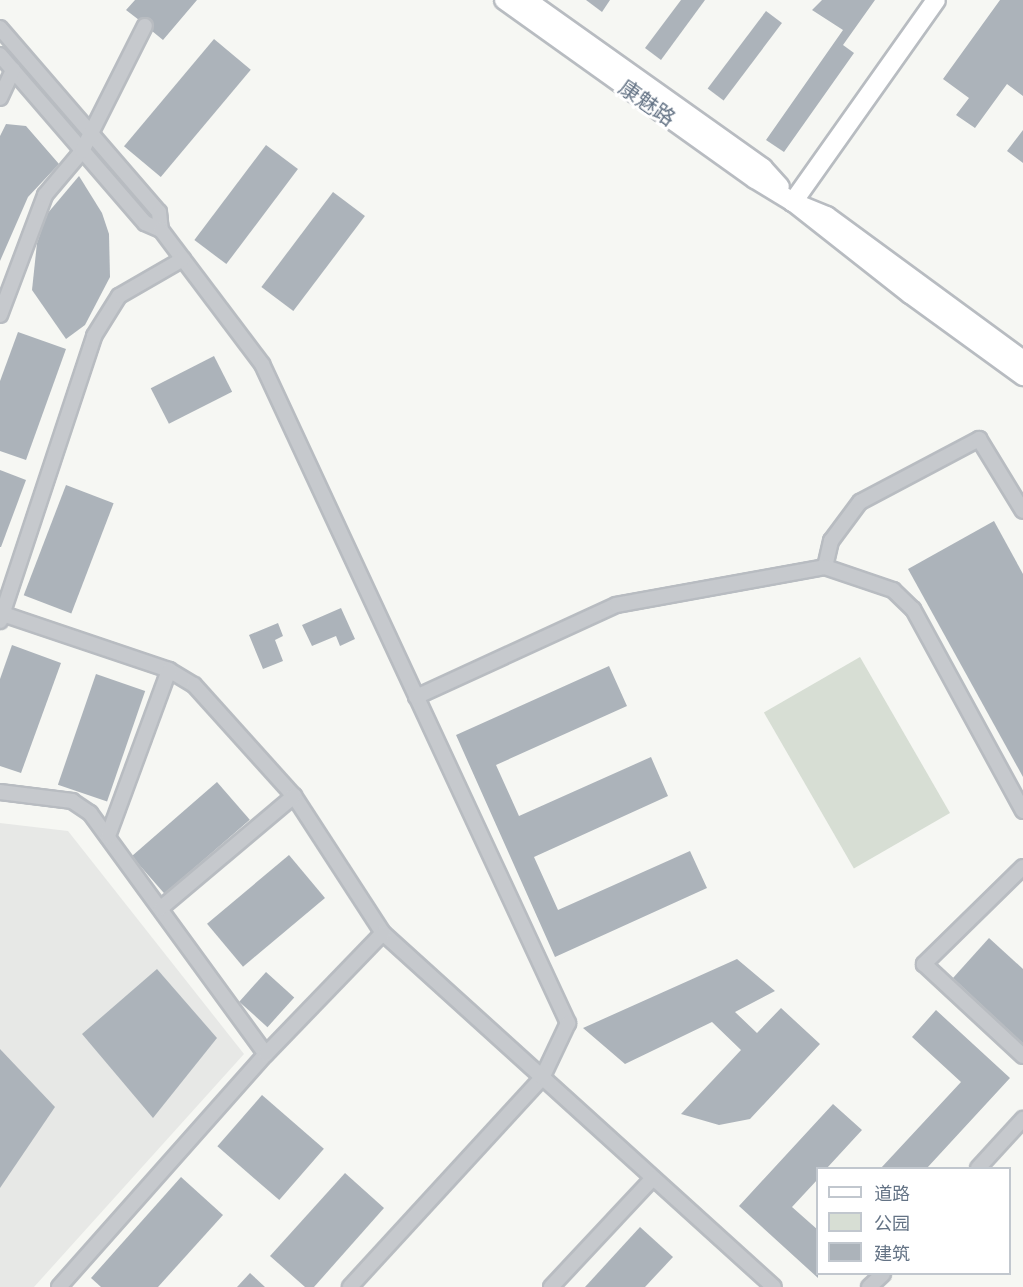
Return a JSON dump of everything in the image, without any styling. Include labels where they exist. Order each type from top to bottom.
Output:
[{"type":"main road","name":"康魅路","points":[[504,0],[755,179],[793,202],[910,294],[1023,376]]},
{"type":"main road","name":"康魅路","points":[[527,0],[763,168],[793,202],[827,216],[1023,360]]},
{"type":"main road","points":[[793,202],[936,0]]},
{"type":"street","points":[[0,315],[45,195],[82,151],[146,26]]},
{"type":"street","points":[[0,28],[159,212],[161,230]]},
{"type":"street","points":[[0,55],[145,223],[161,230],[261,364],[568,1023],[542,1078],[350,1287]]},
{"type":"street","points":[[0,98],[13,70]]},
{"type":"street","points":[[183,259],[119,296],[94,336],[1,616],[169,670],[194,686],[294,796],[383,933],[774,1287]]},
{"type":"street","points":[[825,567],[831,541],[860,502],[979,439],[1023,511]]},
{"type":"street","points":[[416,697],[616,605],[825,567],[893,590],[913,609],[1023,811]]},
{"type":"street","points":[[108,836],[169,670]]},
{"type":"street","points":[[0,792],[72,801],[90,813],[266,1053]]},
{"type":"street","points":[[161,908],[294,796]]},
{"type":"street","points":[[1023,867],[924,964],[1023,1056]]},
{"type":"street","points":[[59,1287],[266,1053],[383,933]]},
{"type":"street","points":[[979,1167],[1023,1119]]},
{"type":"street","points":[[551,1287],[653,1178]]},
{"type":"street","points":[[869,1287],[882,1275]]},
{"type":"shaded area","points":[[0,823],[68,831],[244,1054],[34,1287],[0,1287]]},
{"type":"green space","points":[[860,657],[950,813],[854,868],[764,712]]},
{"type":"building","points":[[135,0],[197,0],[163,40],[152,31],[150,18],[139,20],[126,10]]},
{"type":"building","points":[[586,0],[610,0],[602,12]]},
{"type":"building","points":[[681,0],[705,0],[661,60],[645,48]]},
{"type":"building","points":[[822,0],[875,0],[843,45],[854,53],[784,152],[766,140],[843,30],[812,10]]},
{"type":"building","points":[[1000,0],[1023,0],[1023,96],[1007,84],[975,128],[956,115],[969,98],[943,79]]},
{"type":"building","points":[[766,11],[782,23],[724,101],[708,88]]},
{"type":"building","points":[[214,39],[251,70],[161,177],[124,146]]},
{"type":"building","points":[[6,124],[26,126],[59,164],[28,197],[0,261],[0,136]]},
{"type":"building","points":[[1023,130],[1023,163],[1007,151]]},
{"type":"building","points":[[266,145],[298,169],[226,264],[194,240]]},
{"type":"building","points":[[79,176],[102,213],[109,234],[110,277],[85,325],[66,339],[32,290],[37,243],[47,214]]},
{"type":"building","points":[[333,192],[365,216],[293,311],[261,287]]},
{"type":"building","points":[[18,332],[66,349],[26,460],[0,451],[0,381]]},
{"type":"building","points":[[214,356],[232,392],[169,424],[151,388]]},
{"type":"building","points":[[0,470],[26,480],[1,547],[0,547]]},
{"type":"building","points":[[66,485],[114,503],[71,613],[24,595]]},
{"type":"building","points":[[994,521],[1023,574],[1023,777],[908,569]]},
{"type":"building","points":[[341,608],[355,639],[340,646],[336,636],[312,646],[302,625]]},
{"type":"building","points":[[278,623],[283,636],[275,640],[283,661],[263,669],[249,635]]},
{"type":"building","points":[[12,645],[61,663],[21,773],[0,766],[0,679]]},
{"type":"building","points":[[609,666],[627,706],[496,765],[519,816],[651,757],[668,796],[534,857],[558,910],[690,851],[707,888],[555,957],[456,735]]},
{"type":"building","points":[[96,674],[145,691],[107,802],[58,785]]},
{"type":"building","points":[[217,782],[250,820],[165,894],[132,856]]},
{"type":"building","points":[[289,855],[325,898],[243,967],[207,924]]},
{"type":"building","points":[[989,938],[1023,969],[1023,1044],[953,978]]},
{"type":"building","points":[[737,959],[775,991],[735,1012],[757,1033],[781,1008],[820,1044],[750,1119],[719,1125],[681,1114],[741,1050],[712,1022],[625,1064],[583,1028]]},
{"type":"building","points":[[157,969],[217,1038],[153,1118],[82,1034]]},
{"type":"building","points":[[266,972],[294,997],[267,1027],[239,1002]]},
{"type":"building","points":[[936,1010],[1010,1078],[928,1167],[882,1167],[961,1082],[912,1037]]},
{"type":"building","points":[[0,1049],[55,1107],[0,1188]]},
{"type":"building","points":[[262,1095],[324,1149],[279,1200],[217,1146]]},
{"type":"building","points":[[833,1104],[862,1130],[828,1167],[816,1167],[816,1181],[792,1207],[816,1228],[816,1275],[818,1278],[739,1206]]},
{"type":"building","points":[[345,1173],[384,1208],[314,1287],[305,1287],[270,1256]]},
{"type":"building","points":[[181,1177],[223,1215],[158,1287],[101,1287],[91,1278]]},
{"type":"building","points":[[640,1227],[673,1257],[645,1287],[585,1287]]},
{"type":"building","points":[[250,1273],[265,1287],[237,1287]]}]
